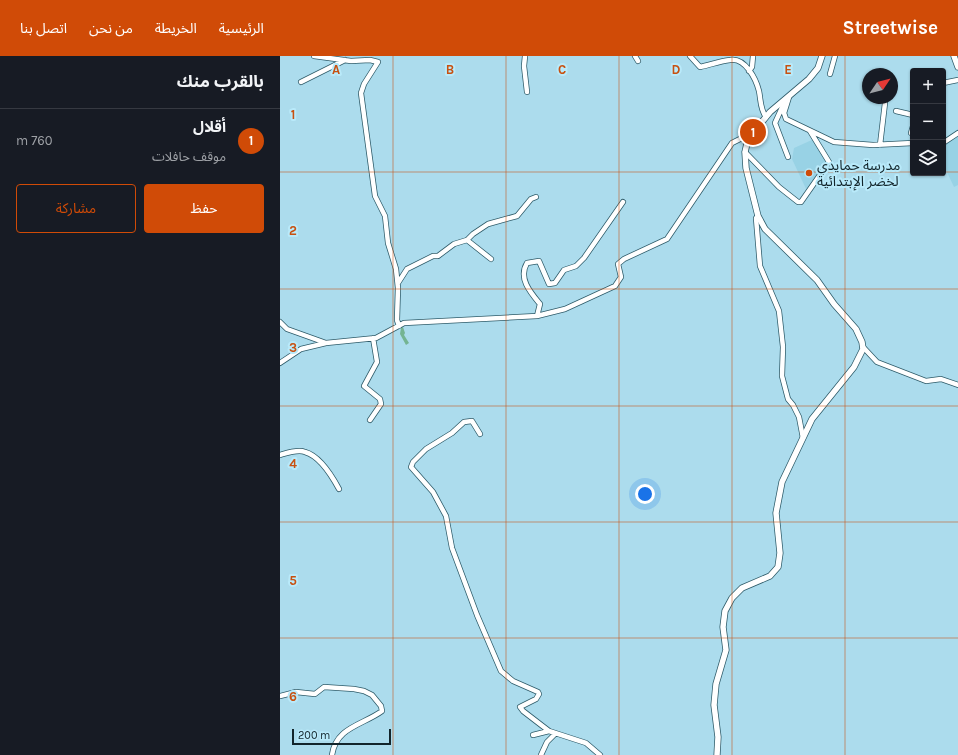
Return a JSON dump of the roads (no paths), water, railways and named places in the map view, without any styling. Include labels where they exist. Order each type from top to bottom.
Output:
[{"type":"main road","points":[[718,755],[718,737],[714,705],[716,684],[726,650],[723,627],[725,612],[732,598],[742,588],[770,576],[778,567],[780,553],[776,513],[778,496],[782,482],[812,419],[857,362],[863,347],[860,336],[817,280],[770,235],[758,216],[746,168],[745,152],[748,139],[766,117],[809,79],[818,68],[822,56]]},
{"type":"main road","points":[[954,56],[958,67]]},
{"type":"street","points":[[314,56],[345,60],[370,60],[378,62],[364,84],[361,93],[375,196],[385,216],[388,243],[396,269],[397,320],[399,326]]},
{"type":"street","points":[[525,56],[524,80],[527,92]]},
{"type":"street","points":[[635,56],[638,61]]},
{"type":"street","points":[[690,56],[700,67],[731,59],[740,62],[749,71],[759,92],[760,108],[766,117]]},
{"type":"street","points":[[749,71],[752,67],[753,56]]},
{"type":"street","points":[[830,74],[835,56]]},
{"type":"street","points":[[300,82],[345,60]]},
{"type":"street","points":[[946,82],[958,80]]},
{"type":"street","points":[[787,99],[784,113],[786,119],[834,142],[880,145],[910,143]]},
{"type":"street","points":[[787,99],[774,123],[783,149],[788,157]]},
{"type":"street","points":[[880,145],[885,104]]},
{"type":"street","points":[[896,111],[910,114]]},
{"type":"street","points":[[745,152],[779,187],[798,202],[801,202],[829,162],[810,131]]},
{"type":"street","points":[[280,363],[296,351],[326,343],[373,338],[404,323],[537,316],[565,310],[615,286],[621,277],[618,264],[624,259],[667,238],[732,143],[753,132]]},
{"type":"street","points":[[946,141],[958,133]]},
{"type":"street","points":[[397,284],[407,268],[433,256],[438,256],[454,244],[467,240],[488,224],[517,216],[532,199],[536,197]]},
{"type":"street","points":[[537,316],[540,304],[524,280],[524,269],[527,263],[539,261],[549,284],[554,283],[564,270],[576,266],[584,258],[623,202]]},
{"type":"street","points":[[758,216],[756,218],[755,225],[760,266],[779,311],[783,347],[782,376],[788,399],[799,416],[803,438]]},
{"type":"street","points":[[467,240],[491,260]]},
{"type":"street","points":[[280,322],[287,328],[326,343]]},
{"type":"street","points":[[370,420],[381,404],[380,398],[364,386],[377,362],[373,338]]},
{"type":"street","points":[[863,347],[877,362],[926,381],[941,379],[958,385]]},
{"type":"street","points":[[480,434],[472,421],[464,422],[452,433],[422,452],[413,462],[411,467],[433,492],[446,516],[452,548],[477,615],[501,671],[513,681],[538,692],[539,694],[536,699],[520,707],[529,718],[549,731],[586,743],[600,755]]},
{"type":"street","points":[[280,455],[305,451],[322,464],[339,489]]},
{"type":"street","points":[[280,696],[296,692],[315,694],[324,687],[359,690],[372,695],[381,706],[382,711],[339,736],[332,755]]},
{"type":"street","points":[[533,735],[549,731]]},
{"type":"street","points":[[541,755],[547,742],[555,734]]},
{"type":"place","name":"أقلال","points":[[753,132]]},
{"type":"place","name":"مدرسة حمايدي لخضر الإبتدائية","points":[[809,173]]}]
